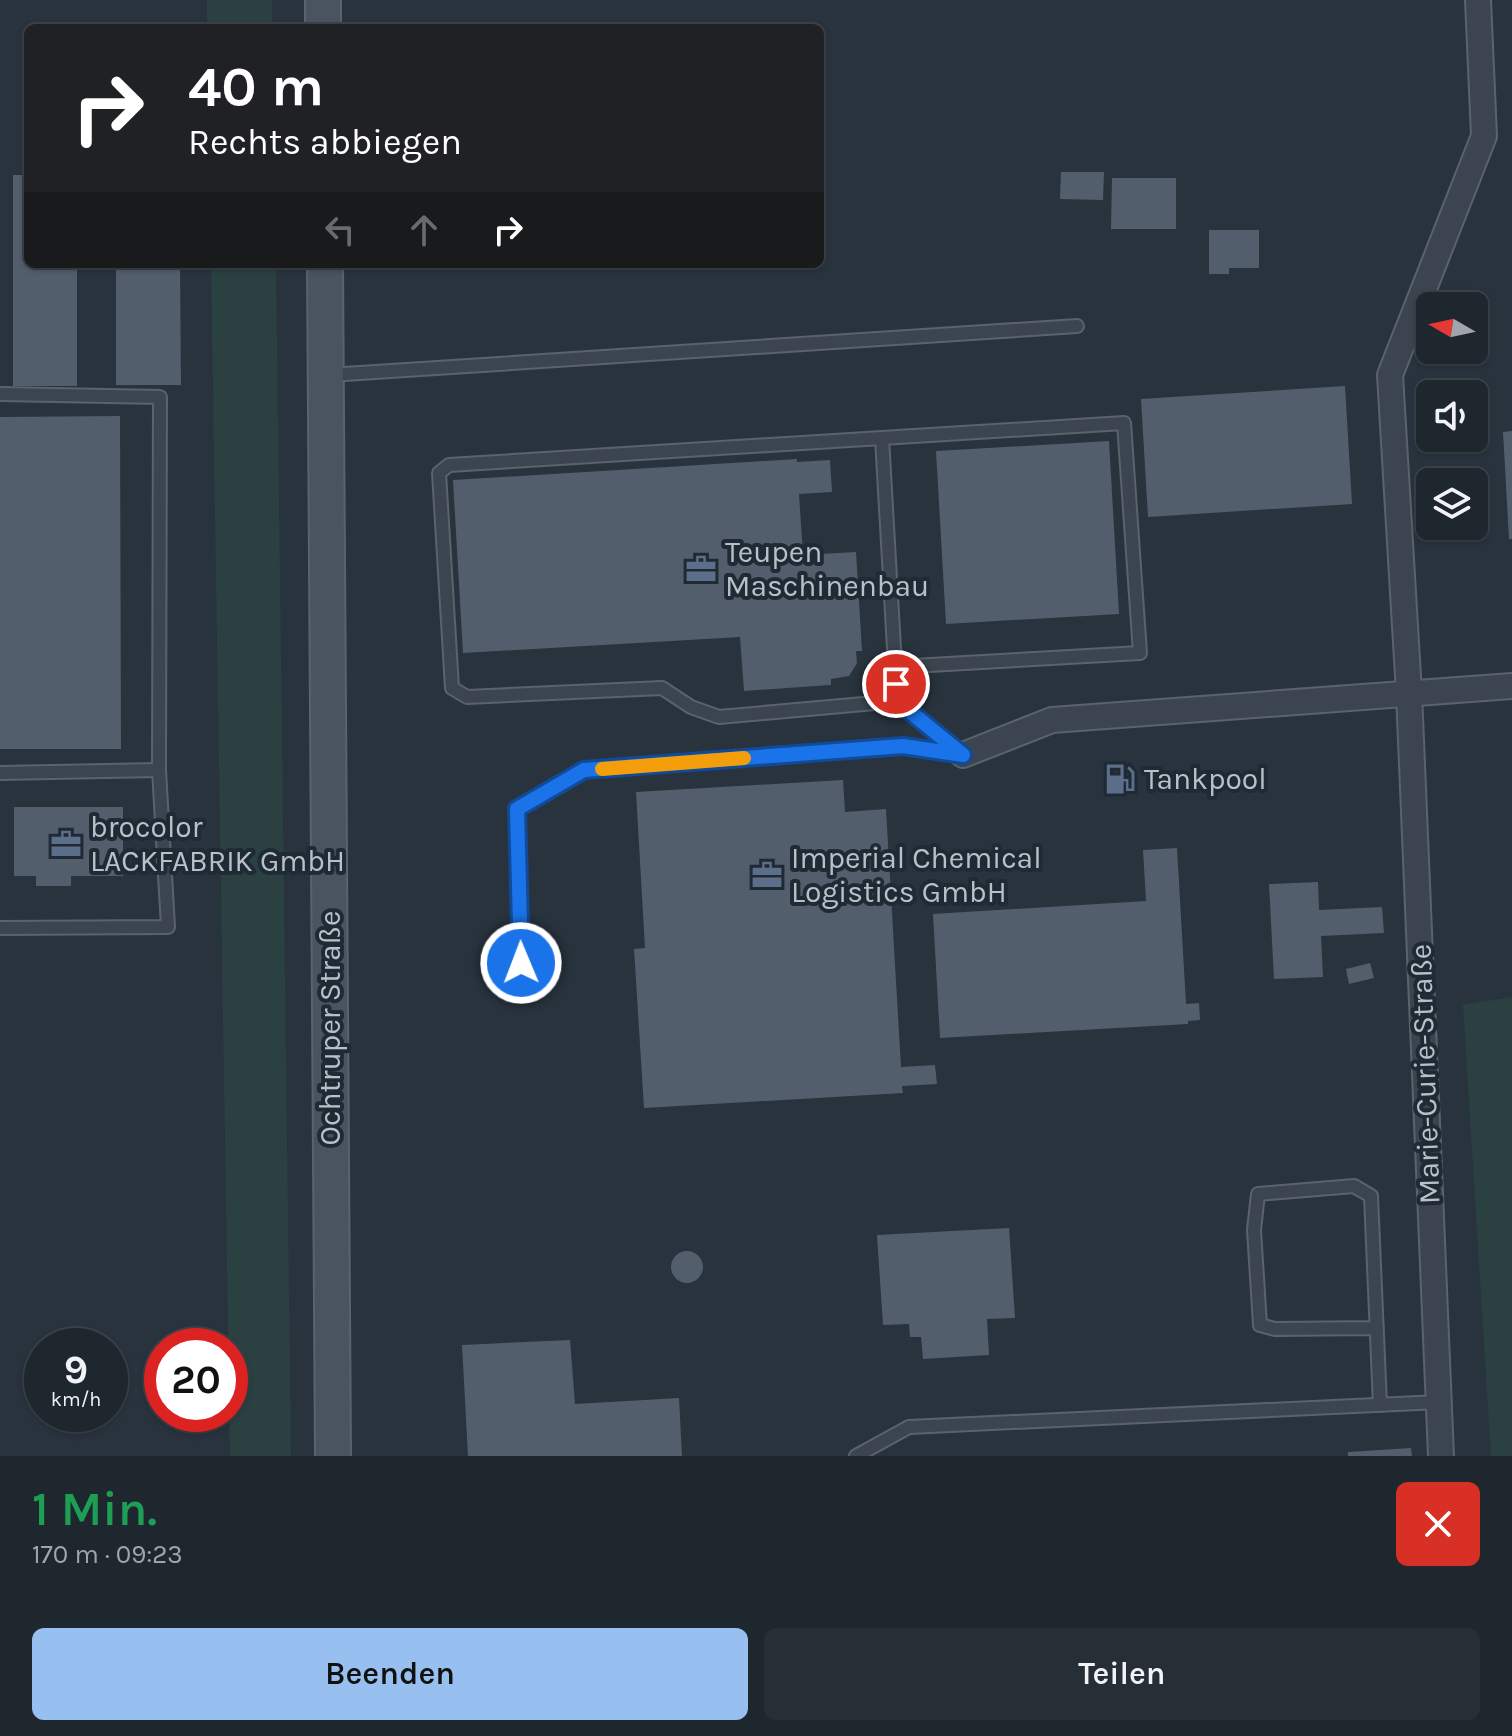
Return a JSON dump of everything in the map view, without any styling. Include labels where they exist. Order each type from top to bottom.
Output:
[{"type":"main road","points":[[323,0],[323,24]]},
{"type":"main road","name":"Ochtruper Straße","points":[[325,268],[333,1456]]},
{"type":"street","name":"Marie-Curie-Straße","points":[[1441,1456],[1409,693],[1390,375],[1484,136],[1478,0]]},
{"type":"street","points":[[963,755],[1052,720],[1512,686]]},
{"type":"lane","points":[[325,376],[1077,326]]},
{"type":"lane","points":[[0,394],[160,397],[159,770],[168,927],[0,928]]},
{"type":"lane","points":[[895,667],[1140,653],[1124,423],[449,465],[439,473],[452,688],[467,697],[662,688],[691,707],[719,717],[897,701],[963,755]]},
{"type":"lane","points":[[882,438],[897,701]]},
{"type":"lane","points":[[521,963],[517,809],[584,770],[903,746],[963,755]]},
{"type":"lane","points":[[0,773],[159,770]]},
{"type":"lane","points":[[1377,1328],[1275,1329],[1260,1325],[1254,1230],[1258,1194],[1354,1186],[1371,1196],[1377,1328],[1380,1405]]},
{"type":"lane","points":[[856,1456],[909,1427],[1439,1402]]},
{"type":"green space","points":[[207,0],[272,0],[272,24],[207,24]]},
{"type":"green space","points":[[211,268],[276,268],[291,1456],[230,1456],[230,1432],[248,1432],[248,1328],[228,1328]]},
{"type":"green space","points":[[1512,997],[1512,1456],[1491,1456],[1463,1005]]},
{"type":"building","points":[[1061,172],[1104,172],[1103,200],[1060,199]]},
{"type":"building","points":[[13,175],[24,175],[24,268],[77,268],[77,386],[13,386]]},
{"type":"building","points":[[1112,178],[1176,178],[1176,229],[1111,229]]},
{"type":"building","points":[[1209,230],[1259,230],[1259,268],[1229,268],[1229,274],[1209,274]]},
{"type":"building","points":[[116,268],[180,268],[181,385],[116,385]]},
{"type":"building","points":[[1345,386],[1352,504],[1148,517],[1141,399]]},
{"type":"building","points":[[120,416],[121,749],[0,749],[0,417]]},
{"type":"building","points":[[1512,431],[1512,539],[1509,539],[1503,432]]},
{"type":"building","points":[[1109,441],[1119,614],[946,624],[936,451]]},
{"type":"building","points":[[797,459],[797,462],[830,460],[832,492],[799,494],[803,555],[856,552],[862,651],[856,651],[857,663],[849,676],[831,679],[831,685],[744,691],[740,637],[463,653],[453,480]]},
{"type":"building","points":[[843,780],[845,812],[886,809],[901,1067],[935,1065],[937,1084],[902,1086],[903,1093],[644,1108],[634,949],[645,948],[636,792]]},
{"type":"building","points":[[14,807],[123,807],[123,876],[71,876],[71,886],[36,886],[36,876],[14,876]]},
{"type":"building","points":[[1177,848],[1186,1004],[1199,1003],[1200,1020],[1188,1021],[1188,1024],[940,1038],[933,914],[1146,901],[1143,850]]},
{"type":"building","points":[[1318,882],[1319,910],[1382,907],[1384,933],[1321,936],[1323,977],[1274,979],[1269,884]]},
{"type":"building","points":[[1370,963],[1374,978],[1349,984],[1346,969]]},
{"type":"building","points":[[1009,1228],[1015,1318],[987,1319],[989,1355],[923,1359],[921,1337],[910,1337],[909,1324],[883,1325],[877,1235]]},
{"type":"building","points":[[687,1251],[699,1255],[703,1267],[699,1279],[687,1283],[675,1279],[671,1267],[675,1255]]},
{"type":"building","points":[[570,1340],[575,1404],[679,1398],[682,1456],[468,1456],[462,1345]]},
{"type":"building","points":[[1411,1448],[1412,1456],[1348,1456],[1348,1452]]},
{"type":"slow traffic","points":[[602,769],[744,758]]},
{"type":"place","name":"Teupen Maschinenbau","points":[[701,569]]},
{"type":"place","name":"Tankpool","points":[[1120,779]]},
{"type":"place","name":"brocolor LACKFABRIK GmbH","points":[[66,844]]},
{"type":"place","name":"Imperial Chemical Logistics GmbH","points":[[767,875]]},
{"type":"route","points":[[521,963],[517,809],[584,770],[903,746],[963,755],[897,701],[896,684]]}]
